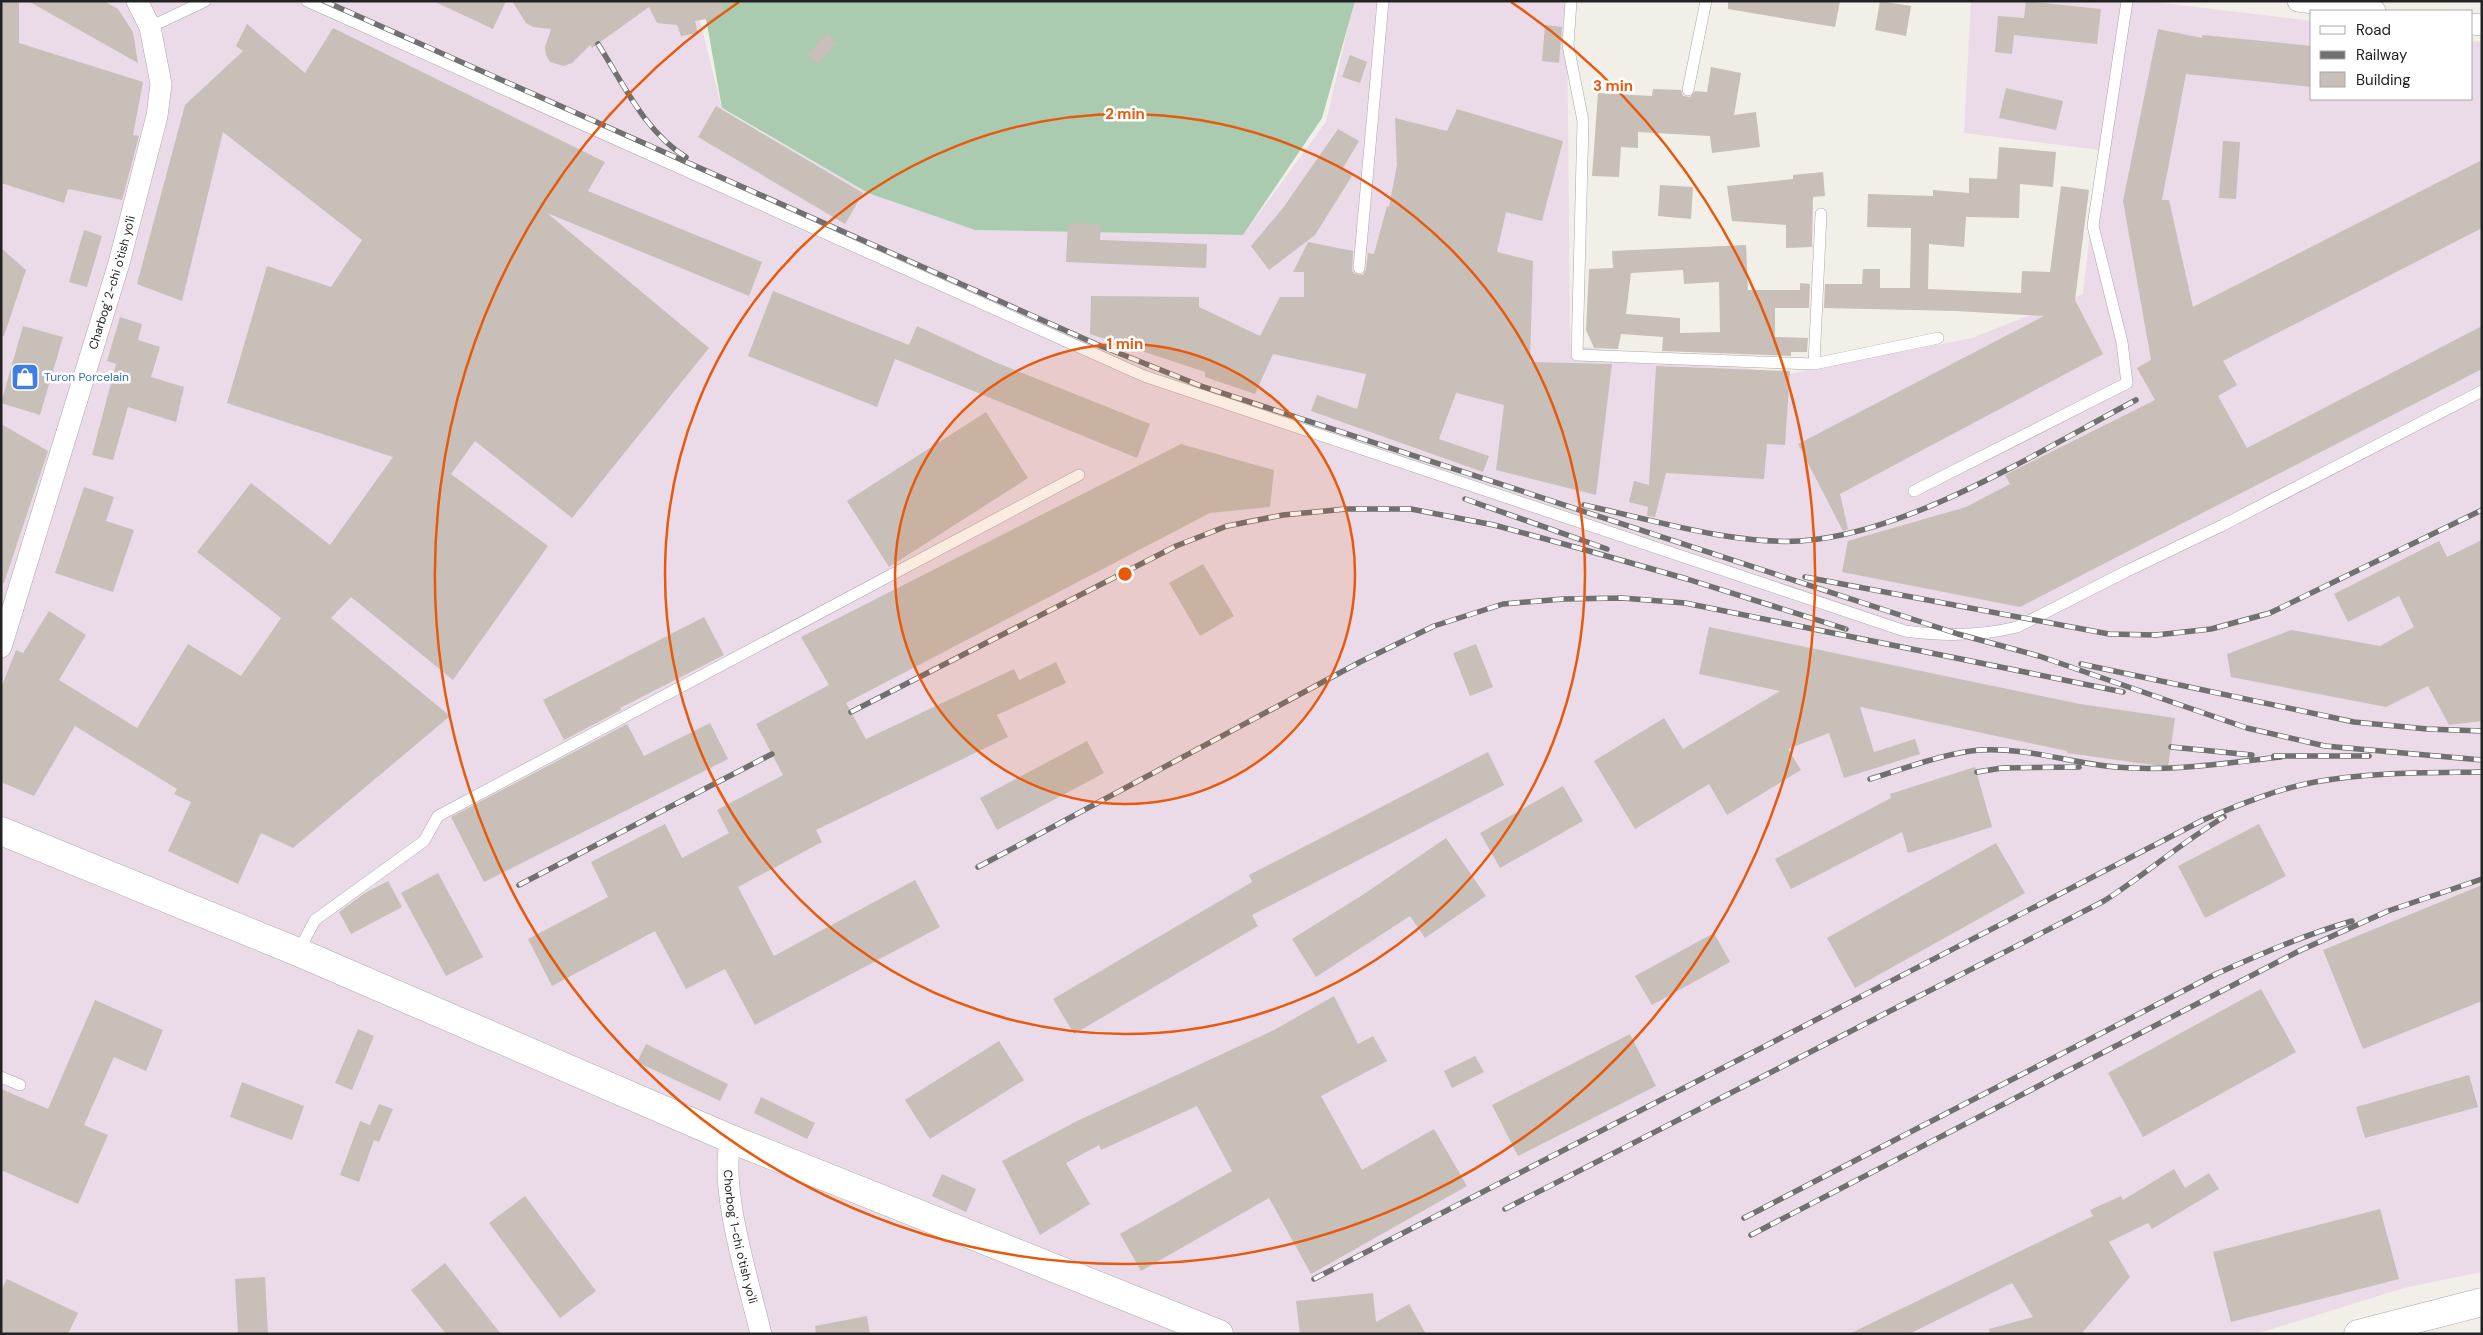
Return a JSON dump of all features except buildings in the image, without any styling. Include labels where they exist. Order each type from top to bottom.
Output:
[{"type":"street","name":"Charbog' 2-chi o'tish yo'li","points":[[1,647],[119,263],[157,116],[162,84],[150,27],[137,1]]},
{"type":"street","points":[[2298,1],[2367,10]]},
{"type":"street","points":[[1,831],[298,952],[731,1139],[1219,1334]]},
{"type":"street","name":"Chorbog' 1-chi o'tish yo'li","points":[[731,1139],[727,1153],[731,1206],[761,1334]]},
{"type":"street","points":[[2358,1334],[2482,1302]]},
{"type":"lane","points":[[150,27],[204,1]]},
{"type":"lane","points":[[307,1],[1144,376],[1905,631],[1930,635],[2000,631],[2017,627],[2126,571],[2232,521],[2482,391]]},
{"type":"lane","points":[[1360,268],[1383,1]]},
{"type":"lane","points":[[1571,1],[1568,45],[1583,121],[1577,355],[1814,364],[1938,338]]},
{"type":"lane","points":[[1688,90],[1706,1]]},
{"type":"lane","points":[[1914,491],[2127,383],[2122,342],[2093,226],[2127,1]]},
{"type":"lane","points":[[1814,364],[1821,214]]},
{"type":"lane","points":[[298,952],[315,920],[424,841],[438,816],[1079,476]]},
{"type":"lane","points":[[1,1077],[20,1085]]},
{"type":"shaded area","points":[[1,1],[695,1],[722,109],[868,193],[975,230],[1243,235],[1326,122],[1354,1],[1567,1],[1570,345],[1789,374],[1972,338],[2083,294],[2099,150],[1964,133],[1971,1],[2146,1],[2310,21],[2310,100],[2473,100],[2473,41],[2482,42],[2482,1272],[2404,1288],[2256,1334],[1,1334]]},
{"type":"green space","points":[[701,1],[1355,1],[1322,118],[1243,235],[975,230],[868,193],[722,108]]},
{"type":"railway","points":[[324,1],[1096,344],[1201,386],[1958,634],[2039,656],[2247,728],[2325,746],[2482,760]]},
{"type":"railway","points":[[598,44],[647,121],[671,147],[686,157]]},
{"type":"railway","points":[[1584,505],[1691,530],[1747,539],[1800,541],[1842,535],[1885,523],[1929,507],[2016,465],[2136,400]]},
{"type":"railway","points":[[1465,499],[1607,549]]},
{"type":"railway","points":[[851,712],[1176,546],[1227,526],[1283,515],[1346,509],[1411,509],[1494,525],[1687,579],[1846,629]]},
{"type":"railway","points":[[1805,577],[2109,634],[2156,635],[2211,629],[2270,613],[2482,510]]},
{"type":"railway","points":[[978,867],[1360,662],[1434,626],[1503,604],[1563,599],[1622,598],[1685,603],[2123,692]]},
{"type":"railway","points":[[2081,664],[2354,722],[2427,729],[2482,731]]},
{"type":"railway","points":[[2171,747],[2252,755]]},
{"type":"railway","points":[[1870,779],[1938,758],[1980,750],[2014,751],[2098,765],[2136,768],[2198,766],[2281,757]]},
{"type":"railway","points":[[519,885],[772,754]]},
{"type":"railway","points":[[2274,756],[2369,756]]},
{"type":"railway","points":[[1977,772],[2002,768],[2079,767]]},
{"type":"railway","points":[[1314,1279],[2203,820],[2272,793],[2315,782],[2377,775],[2482,772]]},
{"type":"railway","points":[[1505,1209],[2104,901],[2224,817]]},
{"type":"railway","points":[[1751,1235],[2299,951],[2388,911],[2482,879]]},
{"type":"railway","points":[[1744,1218],[2216,974],[2266,952],[2352,921]]},
{"type":"place","name":"Turon Porcelain","points":[[25,377]]}]
